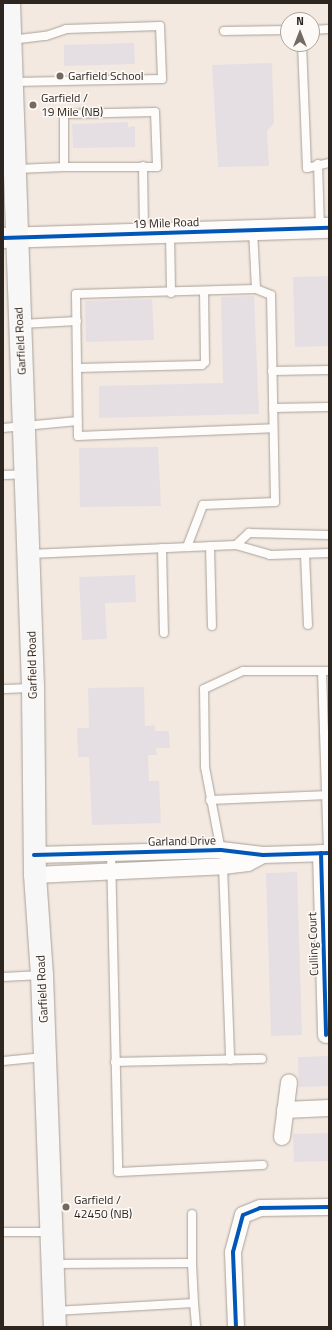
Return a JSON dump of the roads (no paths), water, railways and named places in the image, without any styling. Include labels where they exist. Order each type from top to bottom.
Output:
[{"type":"main road","name":"Garfield Road","points":[[7,5],[10,40],[8,73],[12,170],[9,238],[20,324],[33,688],[34,865],[42,975],[55,1319]]},
{"type":"street","name":"19 Mile Road","points":[[9,238],[325,228]]},
{"type":"street","name":"Garland Drive","points":[[34,865],[110,853],[222,858]]},
{"type":"street","name":"Garland Drive","points":[[34,865],[111,872],[222,858],[326,853]]},
{"type":"street","name":"Culling Court","points":[[326,853],[326,1035]]},
{"type":"street","points":[[282,1137],[289,1082]]},
{"type":"street","points":[[285,1110],[329,1108]]},
{"type":"street","points":[[236,1327],[233,1252],[243,1215],[260,1208],[329,1207]]},
{"type":"lane","points":[[8,73],[162,79],[160,26],[66,29],[46,36],[10,40]]},
{"type":"lane","points":[[224,31],[280,30]]},
{"type":"lane","points":[[302,52],[307,168],[318,164],[329,164]]},
{"type":"lane","points":[[12,170],[64,167],[157,167],[156,112],[64,114],[64,167]]},
{"type":"lane","points":[[318,164],[325,228]]},
{"type":"lane","points":[[143,166],[144,233]]},
{"type":"lane","points":[[253,230],[256,290]]},
{"type":"lane","points":[[170,232],[171,293]]},
{"type":"lane","points":[[187,548],[203,505],[274,502],[273,408],[271,295],[256,290],[76,294],[78,436],[273,428]]},
{"type":"lane","points":[[78,368],[202,365],[206,362],[204,292]]},
{"type":"lane","points":[[20,324],[77,321]]},
{"type":"lane","points":[[272,371],[329,370]]},
{"type":"lane","points":[[273,408],[329,407]]},
{"type":"lane","points":[[3,428],[78,421]]},
{"type":"lane","points":[[3,475],[26,474]]},
{"type":"lane","points":[[236,545],[249,533],[329,535]]},
{"type":"lane","points":[[29,554],[236,545],[270,555],[329,553]]},
{"type":"lane","points":[[210,546],[212,626]]},
{"type":"lane","points":[[162,548],[164,633]]},
{"type":"lane","points":[[305,554],[308,625]]},
{"type":"lane","points":[[230,1060],[222,858],[205,768],[204,689],[243,671],[326,671],[326,853]]},
{"type":"lane","points":[[3,689],[33,688]]},
{"type":"lane","points":[[210,800],[327,795]]},
{"type":"lane","points":[[110,853],[118,1172],[263,1165]]},
{"type":"lane","points":[[3,977],[42,975]]},
{"type":"lane","points":[[3,1061],[45,1057]]},
{"type":"lane","points":[[115,1062],[262,1059]]},
{"type":"lane","points":[[192,1214],[192,1263],[196,1327]]},
{"type":"lane","points":[[3,1232],[51,1232]]},
{"type":"lane","points":[[52,1264],[192,1263]]},
{"type":"lane","points":[[55,1319],[194,1303]]},
{"type":"place","name":"Garfield School","points":[[60,76]]},
{"type":"place","name":"Garfield / 19 Mile (NB)","points":[[33,105]]},
{"type":"place","name":"Garfield / 42450 (NB)","points":[[66,1207]]}]
